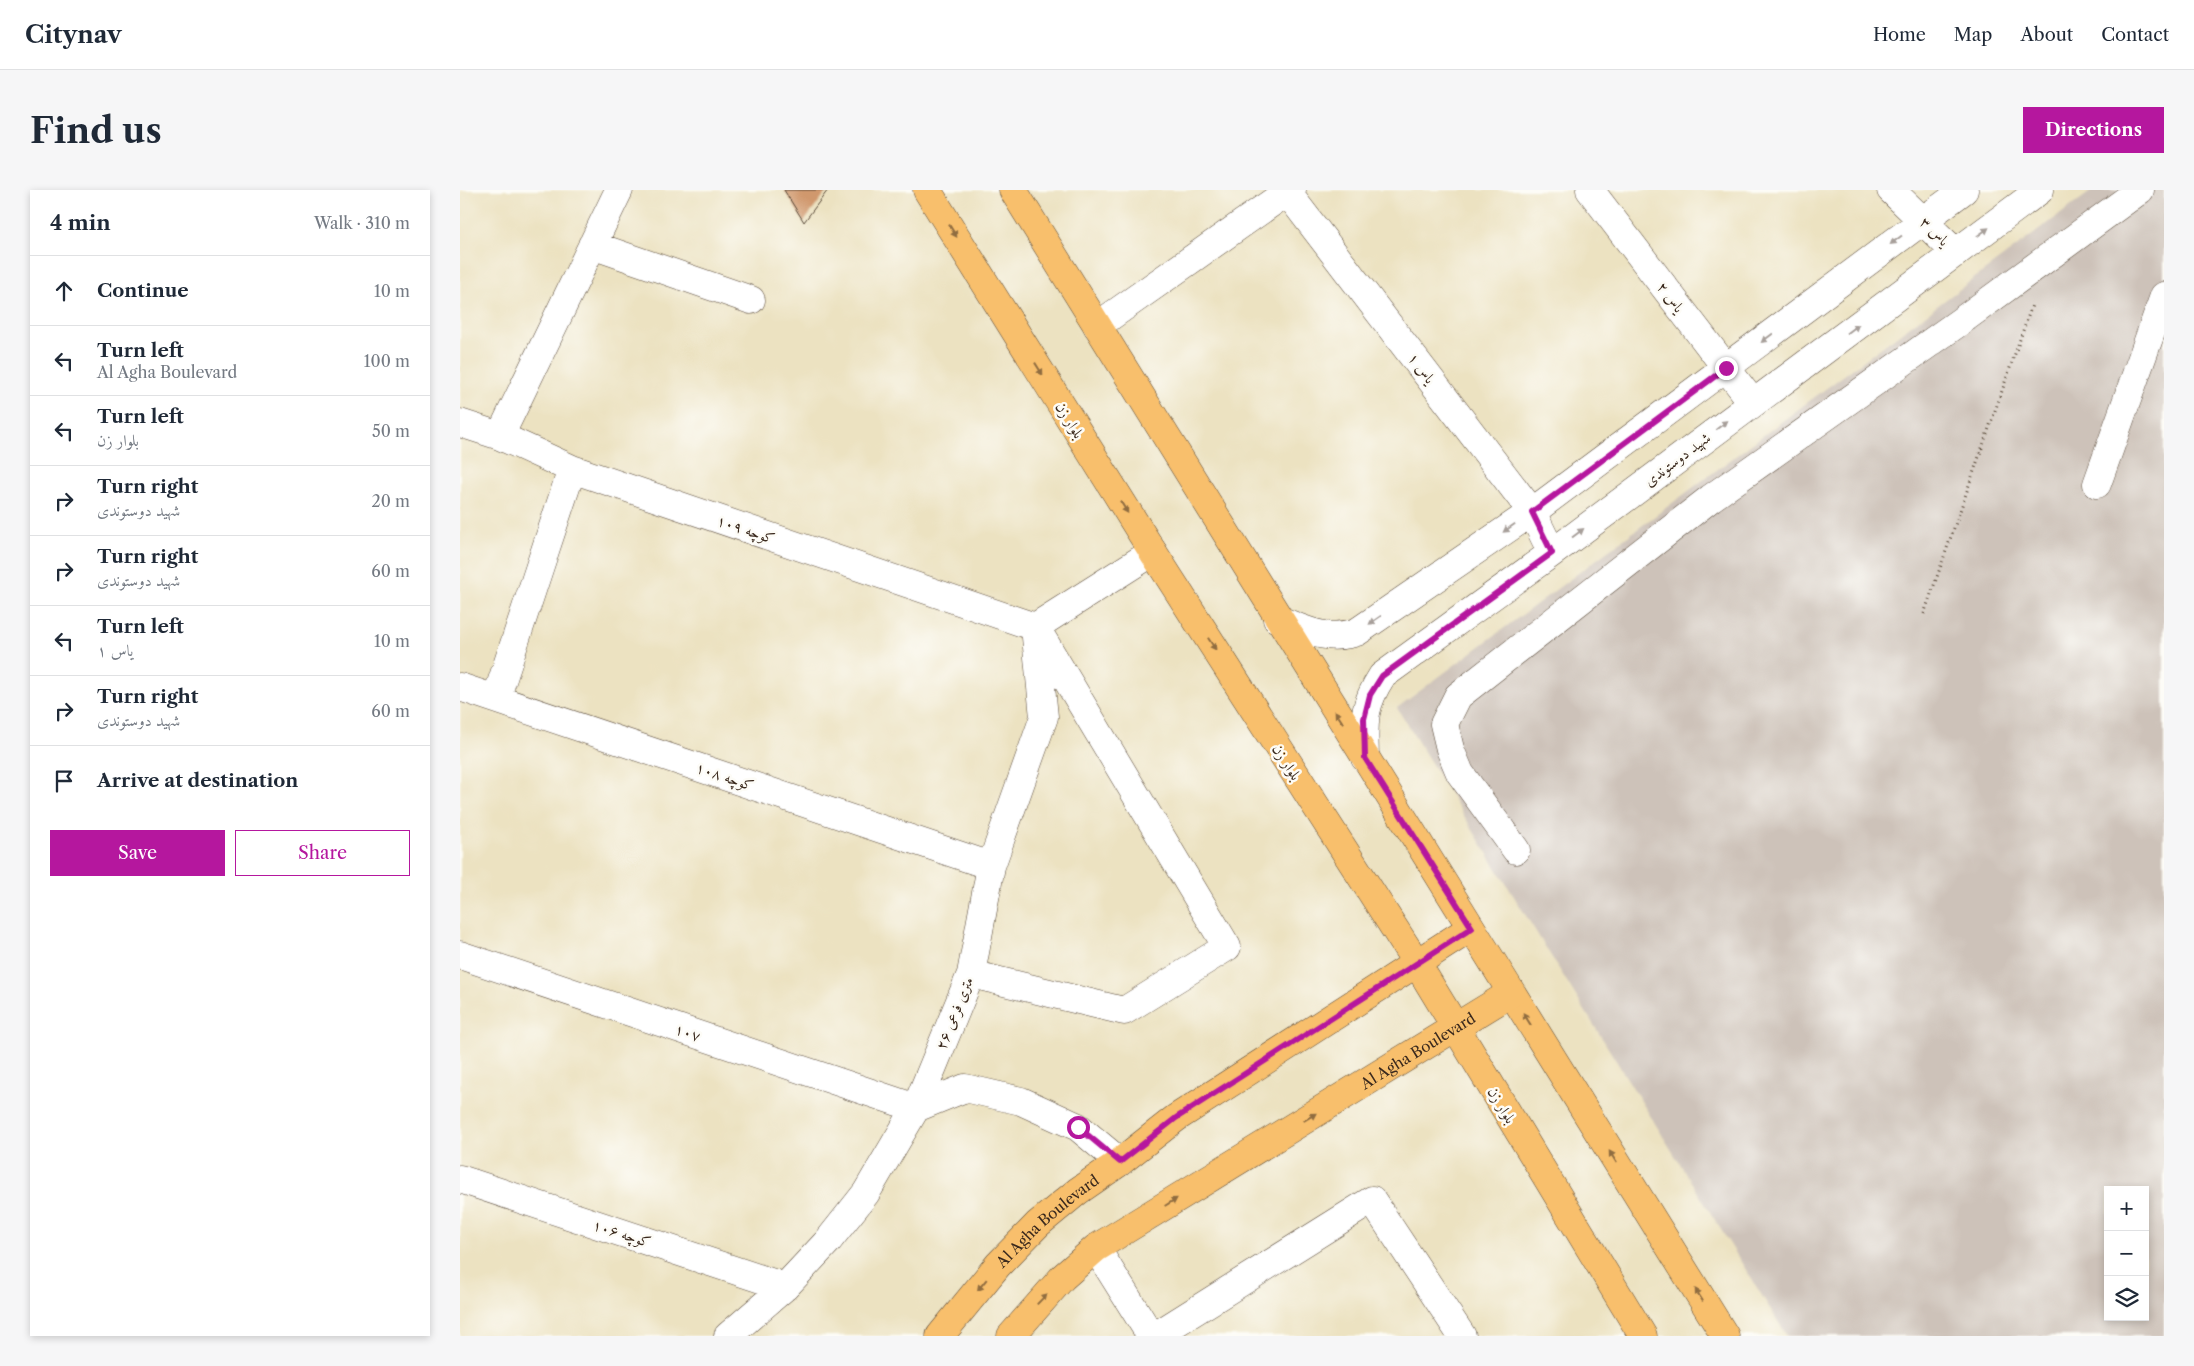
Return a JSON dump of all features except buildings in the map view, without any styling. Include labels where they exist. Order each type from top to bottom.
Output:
[{"type":"main road","name":"بلوار زن","points":[[927,190],[1153,552],[1416,962],[1454,1028],[1643,1336]]},
{"type":"main road","points":[[1013,190],[1277,619],[1472,928],[1724,1336]]},
{"type":"main road","name":"Al Agha Boulevard","points":[[940,1336],[998,1265],[1038,1224],[1078,1191],[1120,1162],[1176,1118],[1416,962],[1472,928]]},
{"type":"main road","name":"Al Agha Boulevard","points":[[1011,1336],[1062,1277],[1096,1248],[1511,993]]},
{"type":"street","points":[[500,436],[619,190]]},
{"type":"street","name":"یاس ۲","points":[[1590,190],[1753,402]]},
{"type":"street","name":"یاس ۳","points":[[1891,190],[1956,252]]},
{"type":"street","points":[[1277,619],[1316,635],[1340,637],[1357,632],[1532,512],[1964,190]]},
{"type":"street","name":"شهید دوستوندی","points":[[1365,758],[1364,719],[1370,695],[1382,676],[1552,553],[2040,190]]},
{"type":"street","points":[[1516,850],[1460,773],[1450,749],[1444,724],[1458,696],[1711,498],[1961,321],[2140,190]]},
{"type":"street","points":[[1096,326],[1288,191]]},
{"type":"street","name":"یاس ۱","points":[[1288,191],[1532,512],[1552,553]]},
{"type":"street","points":[[592,245],[751,300]]},
{"type":"street","points":[[2098,484],[2164,296]]},
{"type":"street","name":"کوچه ۱۰۹","points":[[460,423],[500,436],[572,469],[1036,628]]},
{"type":"street","points":[[496,699],[572,469]]},
{"type":"street","points":[[971,974],[1124,1012],[1227,948],[1036,628],[1153,552]]},
{"type":"street","name":"۲۶ متری فرعی","points":[[728,1336],[785,1287],[828,1241],[866,1193],[916,1108],[971,974],[991,866],[1044,717],[1036,628]]},
{"type":"street","name":"کوچه ۱۰۸","points":[[460,687],[991,866]]},
{"type":"street","name":"۱۰۷","points":[[460,955],[916,1108]]},
{"type":"street","points":[[916,1108],[965,1088],[1021,1101],[1078,1127],[1120,1162]]},
{"type":"street","name":"کوچه ۱۰۶","points":[[460,1179],[785,1287]]},
{"type":"street","points":[[1154,1336],[1372,1200],[1462,1336]]},
{"type":"street","points":[[1096,1248],[1151,1336]]},
{"type":"path","points":[[1924,614],[2032,304]]},
{"type":"shaded area","points":[[2093,190],[2164,190],[2164,1336],[1787,1336],[1397,708]]},
{"type":"route","points":[[1078,1127],[1120,1162],[1176,1118],[1416,962],[1472,928],[1365,758],[1364,719],[1370,695],[1382,676],[1552,553],[1532,512],[1726,368]]}]
